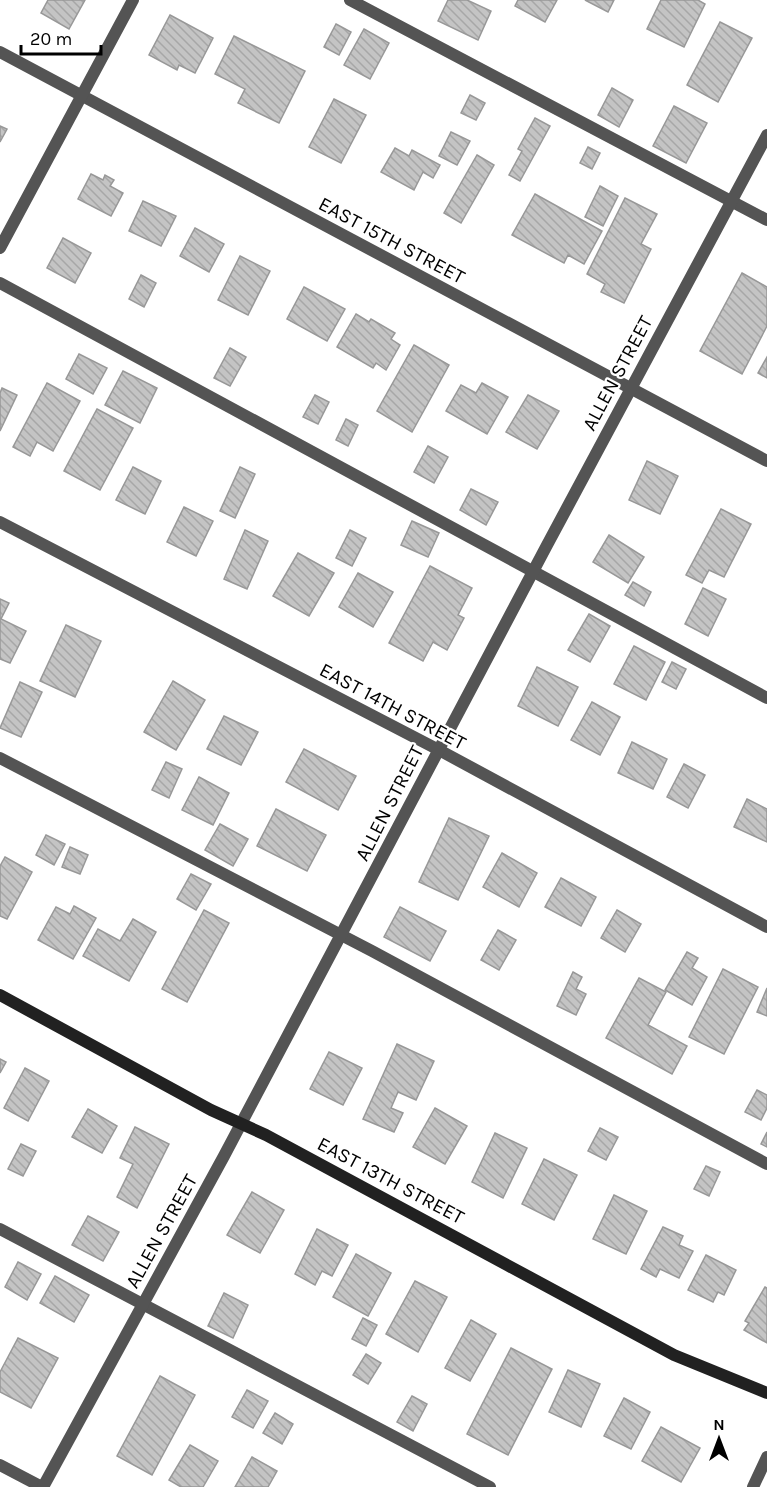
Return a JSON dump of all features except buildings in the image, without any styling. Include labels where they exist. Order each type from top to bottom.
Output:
[{"type":"street","points":[[0,248],[133,0]]},
{"type":"street","points":[[350,0],[767,220]]},
{"type":"street","name":"EAST 15TH STREET","points":[[0,52],[767,461]]},
{"type":"street","name":"ALLEN STREET","points":[[43,1487],[342,936],[767,135]]},
{"type":"street","points":[[0,283],[767,699]]},
{"type":"street","name":"EAST 14TH STREET","points":[[0,522],[439,750],[767,927]]},
{"type":"street","points":[[0,758],[342,936],[767,1164]]},
{"type":"street","name":"EAST 13TH STREET","points":[[0,995],[211,1110],[241,1123],[674,1355],[767,1393]]},
{"type":"street","points":[[0,1229],[490,1487]]},
{"type":"street","points":[[753,1487],[767,1457]]},
{"type":"street","points":[[0,1465],[43,1487]]}]
